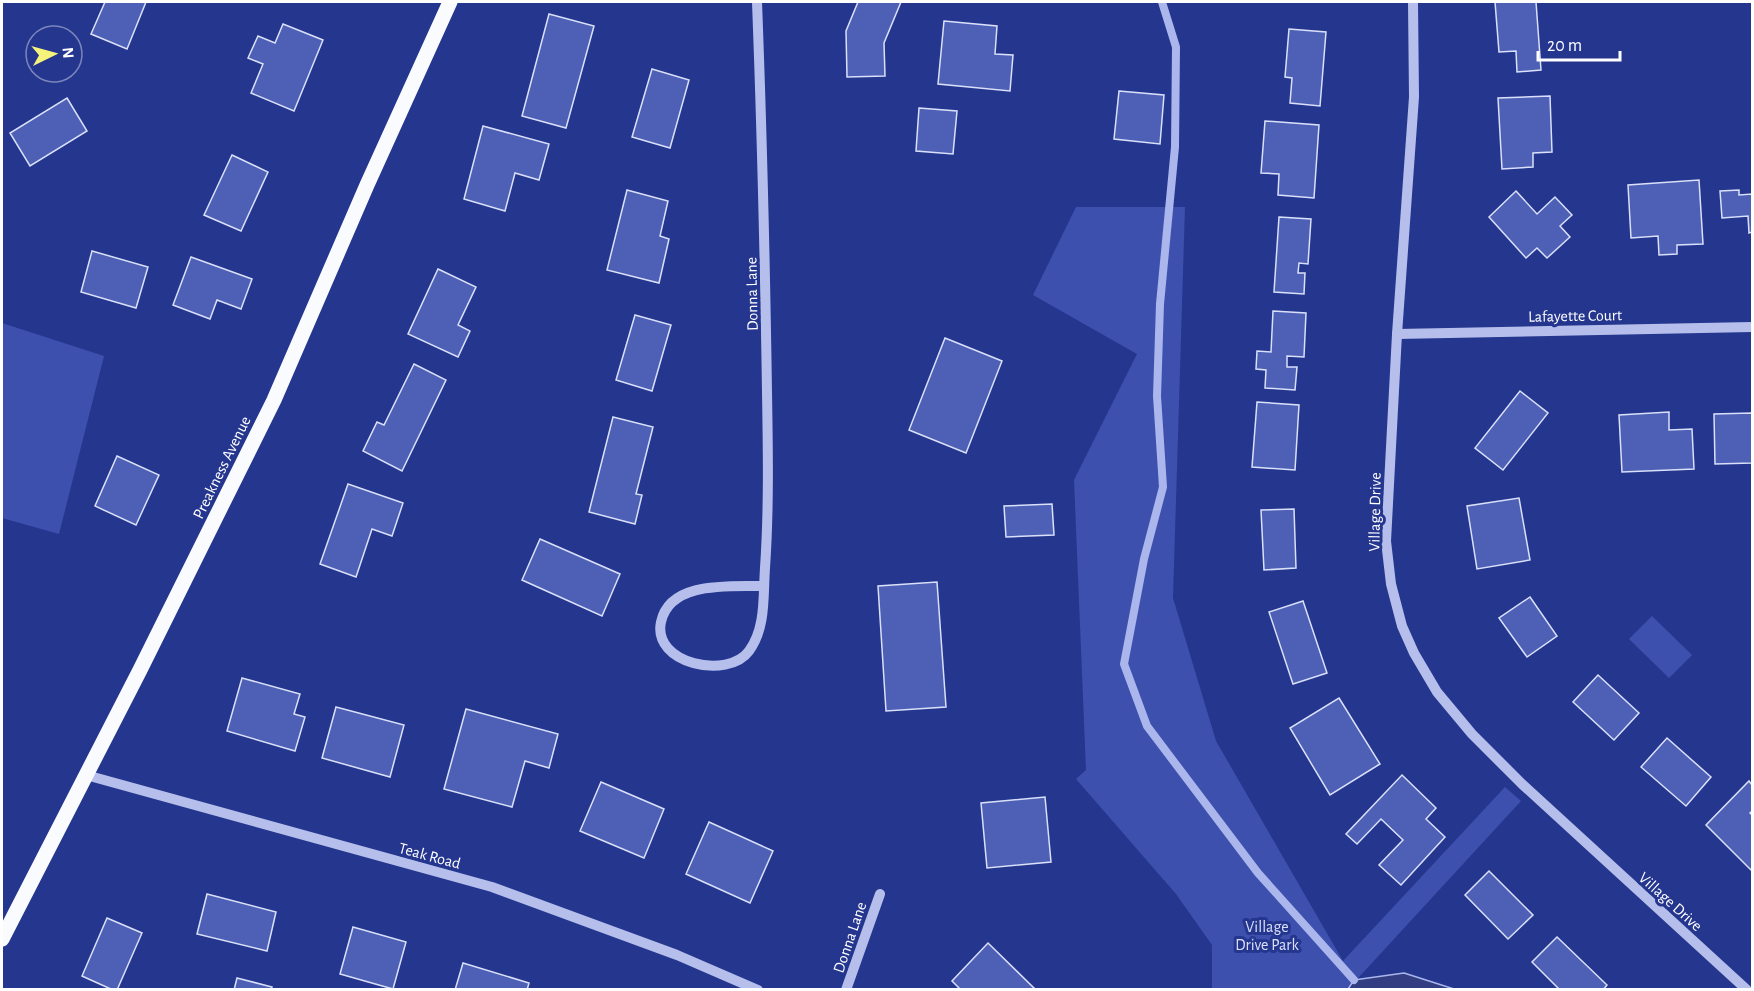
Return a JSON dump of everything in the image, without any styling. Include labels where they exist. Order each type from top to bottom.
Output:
[{"type":"main road","name":"Preakness Avenue","points":[[2,939],[274,400],[367,184],[450,2]]},
{"type":"street","name":"Donna Lane","points":[[757,2],[765,200],[769,502],[762,621],[756,641],[745,656],[727,664],[707,666],[688,662],[672,653],[662,640],[661,625],[664,614],[674,601],[691,591],[710,587],[764,586]]},
{"type":"street","name":"Village Drive","points":[[1413,2],[1414,98],[1397,334],[1386,541],[1391,584],[1402,626],[1414,653],[1437,692],[1472,734],[1522,784],[1747,990]]},
{"type":"street","name":"Lafayette Court","points":[[1397,334],[1752,327]]},
{"type":"street","name":"Teak Road","points":[[86,775],[492,887],[677,955],[758,990]]},
{"type":"street","name":"Donna Lane","points":[[846,990],[880,894]]},
{"type":"green space","name":"Village Drive Park","points":[[1076,207],[1185,207],[1173,598],[1216,741],[1343,961],[1505,787],[1521,801],[1348,989],[1212,989],[1212,945],[1176,894],[1076,779],[1086,770],[1074,480],[1137,354],[1033,295]]},
{"type":"green space","points":[[2,323],[104,356],[59,534],[2,518]]},
{"type":"green space","points":[[1652,616],[1692,655],[1669,678],[1629,639]]},
{"type":"shaded area","points":[[1404,973],[1454,989],[1348,989],[1354,980]]},
{"type":"building","points":[[105,2],[146,2],[127,49],[91,34]]},
{"type":"building","points":[[858,2],[901,2],[884,43],[885,76],[847,77],[846,31]]},
{"type":"building","points":[[1495,2],[1536,2],[1541,70],[1517,72],[1516,51],[1499,52]]},
{"type":"building","points":[[549,14],[594,26],[566,128],[522,116]]},
{"type":"building","points":[[944,21],[997,26],[995,54],[1013,55],[1010,91],[938,84]]},
{"type":"building","points":[[283,24],[323,40],[294,111],[251,93],[263,64],[248,58],[258,36],[275,43]]},
{"type":"building","points":[[1289,29],[1326,32],[1320,106],[1290,103],[1292,78],[1285,77]]},
{"type":"building","points":[[652,69],[689,80],[670,148],[632,137]]},
{"type":"building","points":[[1119,91],[1164,95],[1160,144],[1114,139]]},
{"type":"building","points":[[1550,96],[1552,152],[1533,153],[1533,167],[1502,169],[1498,98]]},
{"type":"building","points":[[67,98],[87,131],[30,166],[10,133]]},
{"type":"building","points":[[919,108],[957,111],[953,154],[916,151]]},
{"type":"building","points":[[1265,121],[1319,125],[1314,198],[1278,195],[1279,174],[1261,173]]},
{"type":"building","points":[[483,126],[549,144],[539,180],[515,173],[505,211],[464,199]]},
{"type":"building","points":[[232,155],[268,172],[241,231],[204,215]]},
{"type":"building","points":[[1699,180],[1703,244],[1677,245],[1677,254],[1659,255],[1658,236],[1631,238],[1628,185]]},
{"type":"building","points":[[627,190],[668,201],[660,236],[669,239],[659,283],[607,270]]},
{"type":"building","points":[[1739,190],[1739,195],[1752,194],[1752,232],[1749,233],[1748,216],[1722,218],[1720,191]]},
{"type":"building","points":[[1516,191],[1537,214],[1555,197],[1572,215],[1560,226],[1570,237],[1547,258],[1537,248],[1526,258],[1489,217]]},
{"type":"building","points":[[1279,217],[1311,219],[1308,264],[1299,263],[1298,273],[1305,273],[1304,294],[1274,292]]},
{"type":"building","points":[[92,251],[148,267],[136,308],[81,292]]},
{"type":"building","points":[[191,257],[252,279],[241,309],[217,300],[210,319],[173,305]]},
{"type":"building","points":[[438,269],[476,287],[458,325],[470,331],[458,357],[408,334]]},
{"type":"building","points":[[1273,311],[1306,313],[1304,357],[1287,356],[1287,367],[1297,367],[1295,390],[1265,388],[1266,370],[1256,369],[1257,351],[1271,352]]},
{"type":"building","points":[[635,315],[671,325],[652,391],[616,380]]},
{"type":"building","points":[[945,338],[1002,361],[966,453],[909,430]]},
{"type":"building","points":[[414,364],[446,380],[402,471],[363,451],[377,422],[384,425]]},
{"type":"building","points":[[1520,391],[1548,413],[1503,470],[1475,448]]},
{"type":"building","points":[[1257,402],[1299,405],[1295,470],[1252,467]]},
{"type":"building","points":[[1669,412],[1669,430],[1692,429],[1694,469],[1622,472],[1619,415]]},
{"type":"building","points":[[1752,413],[1752,463],[1715,464],[1714,414]]},
{"type":"building","points":[[613,417],[653,427],[636,494],[642,495],[635,524],[589,512]]},
{"type":"building","points":[[117,456],[159,475],[136,525],[95,506]]},
{"type":"building","points":[[348,484],[403,503],[392,536],[372,529],[356,577],[320,564]]},
{"type":"building","points":[[1519,498],[1530,560],[1477,569],[1467,506]]},
{"type":"building","points":[[1052,504],[1054,535],[1006,537],[1004,506]]},
{"type":"building","points":[[1294,509],[1296,568],[1264,570],[1261,510]]},
{"type":"building","points":[[540,539],[620,574],[602,616],[522,580]]},
{"type":"building","points":[[937,582],[946,707],[886,711],[878,586]]},
{"type":"building","points":[[1530,597],[1557,636],[1527,657],[1499,618]]},
{"type":"building","points":[[1303,601],[1327,673],[1293,684],[1269,612]]},
{"type":"building","points":[[1598,675],[1639,713],[1614,740],[1573,702]]},
{"type":"building","points":[[242,678],[300,694],[294,714],[305,717],[295,751],[227,731]]},
{"type":"building","points":[[1339,698],[1380,764],[1330,795],[1290,728]]},
{"type":"building","points":[[336,707],[404,725],[390,777],[322,758]]},
{"type":"building","points":[[466,709],[558,734],[549,768],[525,761],[512,807],[444,789]]},
{"type":"building","points":[[1667,738],[1711,777],[1686,806],[1641,767]]},
{"type":"building","points":[[1402,775],[1436,808],[1426,819],[1445,837],[1401,885],[1379,865],[1403,840],[1381,819],[1357,844],[1346,834]]},
{"type":"building","points":[[1749,781],[1752,785],[1752,811],[1750,813],[1752,815],[1752,871],[1706,825]]},
{"type":"building","points":[[601,782],[664,809],[644,858],[580,831]]},
{"type":"building","points":[[1045,797],[1051,862],[987,868],[981,803]]},
{"type":"building","points":[[709,822],[773,851],[750,903],[686,874]]},
{"type":"building","points":[[1489,871],[1533,915],[1508,939],[1465,895]]},
{"type":"building","points":[[207,894],[276,912],[267,951],[197,934]]},
{"type":"building","points":[[107,918],[142,933],[117,990],[82,976]]},
{"type":"building","points":[[353,927],[406,942],[393,989],[340,974]]},
{"type":"building","points":[[1557,937],[1607,985],[1603,990],[1560,990],[1532,962]]},
{"type":"building","points":[[988,943],[1036,990],[961,990],[952,981]]},
{"type":"building","points":[[463,963],[529,983],[527,990],[455,990]]},
{"type":"building","points":[[237,978],[272,987],[271,990],[234,990]]},
{"type":"waterway","points":[[1162,2],[1176,47],[1175,147],[1160,304],[1157,396],[1163,487],[1144,559],[1124,664],[1147,726],[1258,873],[1354,980]]}]
